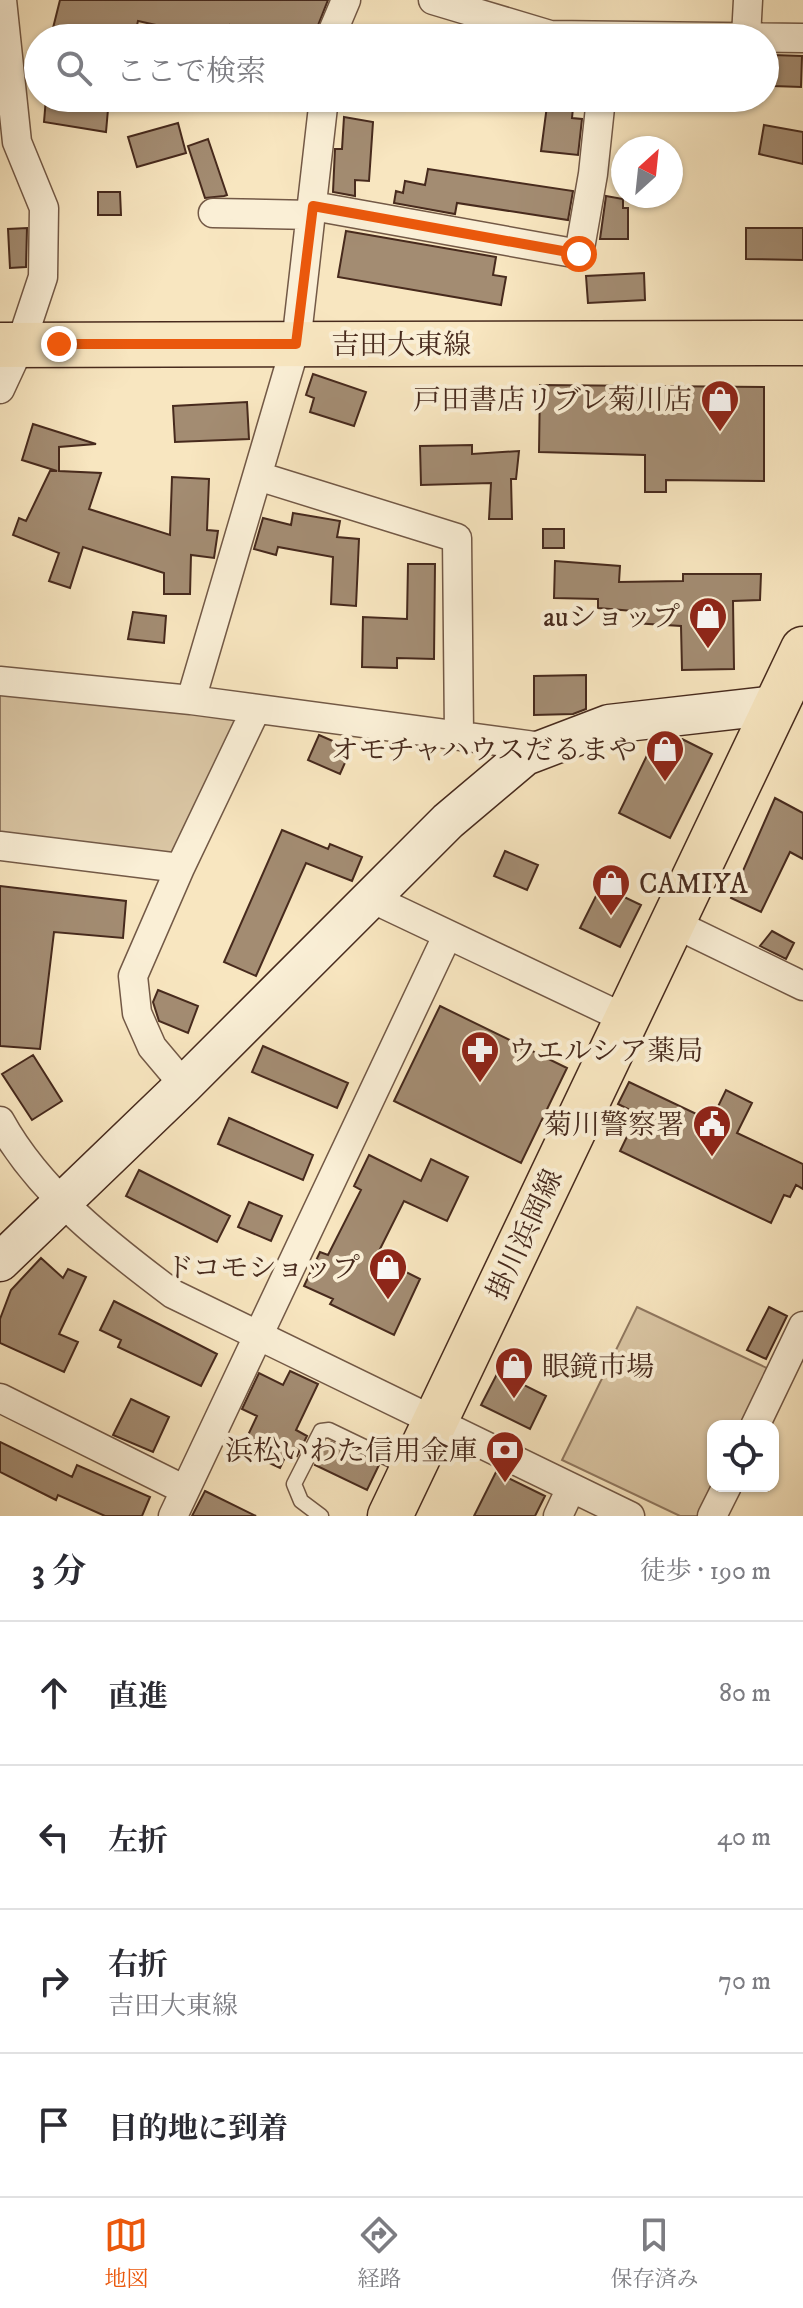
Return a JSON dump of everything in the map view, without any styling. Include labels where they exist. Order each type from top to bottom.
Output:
[{"type":"main road","name":"吉田大東線","points":[[10,345],[803,343]]},
{"type":"main road","name":"掛川浜岡線","points":[[390,1516],[626,1031],[673,923],[789,704],[803,649]]},
{"type":"street","points":[[0,389],[10,345],[43,277],[44,208],[17,142],[2,0]]},
{"type":"street","points":[[336,24],[346,0]]},
{"type":"street","points":[[433,0],[495,9],[527,24]]},
{"type":"street","points":[[747,24],[748,0]]},
{"type":"street","points":[[779,38],[803,38]]},
{"type":"street","points":[[191,700],[296,344],[323,112]]},
{"type":"street","points":[[213,213],[313,210],[579,254],[593,174],[600,112]]},
{"type":"street","points":[[258,476],[457,538],[459,734]]},
{"type":"street","points":[[0,681],[191,700],[542,747]]},
{"type":"street","points":[[0,1262],[184,1085],[478,793],[542,747],[609,724],[789,704]]},
{"type":"street","points":[[184,1085],[152,1047],[137,1013],[133,976],[180,868],[256,709]]},
{"type":"street","points":[[0,846],[180,868]]},
{"type":"street","points":[[371,898],[626,1031]]},
{"type":"street","points":[[673,923],[803,986]]},
{"type":"street","points":[[173,1516],[447,936]]},
{"type":"street","points":[[0,1121],[17,1151],[63,1201],[116,1251],[173,1294],[258,1339],[630,1516]]},
{"type":"street","points":[[758,1420],[803,1326]]},
{"type":"street","points":[[0,1398],[185,1490]]},
{"type":"street","points":[[558,1516],[571,1488]]},
{"type":"street","points":[[712,1516],[724,1492]]},
{"type":"lane","points":[[318,1515],[301,1501],[294,1484],[321,1431],[329,1430],[412,1470]]},
{"type":"shaded area","points":[[0,687],[234,716],[240,726],[171,856],[0,834]]},
{"type":"shaded area","points":[[637,1307],[771,1370],[748,1420],[707,1420],[707,1492],[711,1492],[705,1516],[680,1516],[562,1460]]},
{"type":"building","points":[[60,0],[328,0],[319,24],[151,24],[138,21],[137,24],[54,24]]},
{"type":"building","points":[[779,55],[802,56],[801,87],[779,86]]},
{"type":"building","points":[[45,112],[108,112],[106,132],[44,122]]},
{"type":"building","points":[[546,112],[573,112],[572,118],[582,119],[578,155],[541,151]]},
{"type":"building","points":[[344,117],[373,122],[369,181],[355,180],[355,196],[333,192],[335,149],[342,149]]},
{"type":"building","points":[[178,123],[186,153],[137,167],[128,137]]},
{"type":"building","points":[[764,125],[803,132],[803,164],[759,154]]},
{"type":"building","points":[[208,139],[227,195],[224,196],[205,198],[188,146]]},
{"type":"building","points":[[428,169],[573,191],[568,220],[457,203],[455,214],[394,203],[396,191],[403,193],[405,181],[425,185]]},
{"type":"building","points":[[98,192],[120,192],[121,215],[98,215]]},
{"type":"building","points":[[606,196],[611,197],[611,208],[628,208],[628,239],[600,239]]},
{"type":"building","points":[[27,228],[26,267],[10,268],[8,229]]},
{"type":"building","points":[[746,228],[803,228],[803,260],[746,259]]},
{"type":"building","points":[[346,231],[496,257],[493,275],[506,277],[501,305],[338,277]]},
{"type":"building","points":[[644,273],[645,300],[588,303],[586,276]]},
{"type":"building","points":[[313,374],[366,392],[354,426],[310,412],[314,398],[306,395]]},
{"type":"building","points":[[540,385],[764,387],[764,481],[666,480],[666,492],[645,492],[645,455],[539,452]]},
{"type":"building","points":[[247,402],[249,439],[175,442],[173,406]]},
{"type":"building","points":[[33,424],[96,444],[59,447],[59,471],[101,473],[89,509],[170,535],[172,477],[209,479],[207,530],[218,531],[214,558],[191,555],[190,594],[164,594],[164,573],[83,547],[70,588],[49,581],[59,553],[13,535],[19,518],[26,521],[50,471],[57,471],[22,460]]},
{"type":"building","points":[[472,445],[472,454],[519,451],[516,479],[511,479],[512,519],[489,519],[491,483],[421,485],[420,446]]},
{"type":"building","points":[[293,513],[340,521],[337,537],[359,539],[356,606],[331,604],[333,557],[278,547],[276,555],[254,549],[263,518],[291,525]]},
{"type":"building","points":[[543,529],[564,529],[564,548],[543,548]]},
{"type":"building","points":[[555,561],[620,566],[619,582],[683,581],[683,574],[761,574],[760,600],[733,601],[734,669],[682,670],[681,626],[633,623],[633,611],[598,608],[598,599],[554,598]]},
{"type":"building","points":[[408,564],[435,564],[434,659],[397,658],[397,668],[362,667],[363,617],[407,619]]},
{"type":"building","points":[[133,612],[166,616],[164,643],[128,639]]},
{"type":"building","points":[[586,675],[586,709],[573,714],[534,715],[534,676]]},
{"type":"building","points":[[319,735],[351,749],[340,774],[308,760]]},
{"type":"building","name":"オモチャハウスだるまや","points":[[682,739],[712,754],[670,838],[619,813],[654,741]]},
{"type":"building","points":[[775,798],[803,813],[803,859],[790,852],[761,912],[731,898]]},
{"type":"building","points":[[282,830],[328,849],[330,844],[362,857],[352,881],[306,863],[256,976],[224,962]]},
{"type":"building","points":[[505,851],[538,865],[527,890],[494,876]]},
{"type":"building","points":[[0,886],[126,901],[123,938],[54,932],[40,1049],[0,1046]]},
{"type":"building","name":"CAMIYA","points":[[601,886],[641,905],[620,947],[580,928]]},
{"type":"building","points":[[772,931],[794,943],[786,959],[760,946]]},
{"type":"building","points":[[158,990],[198,1006],[188,1033],[159,1021],[153,1002]]},
{"type":"building","name":"ウエルシア薬局","points":[[440,1006],[567,1068],[521,1163],[394,1101]]},
{"type":"building","points":[[263,1046],[348,1083],[337,1108],[252,1072]]},
{"type":"building","points":[[33,1055],[62,1101],[32,1120],[2,1074]]},
{"type":"building","name":"菊川警察署","points":[[629,1082],[711,1121],[726,1090],[752,1103],[737,1133],[803,1164],[803,1189],[796,1185],[790,1197],[784,1195],[771,1223],[620,1151],[638,1114],[618,1104]]},
{"type":"building","points":[[229,1118],[313,1155],[303,1180],[218,1144]]},
{"type":"building","points":[[369,1155],[421,1181],[431,1159],[468,1177],[447,1221],[404,1201],[376,1257],[420,1279],[394,1335],[330,1304],[333,1299],[304,1286],[320,1252],[328,1255],[361,1190],[354,1186]]},
{"type":"building","points":[[139,1170],[230,1216],[217,1242],[126,1196]]},
{"type":"building","points":[[249,1202],[282,1216],[271,1241],[238,1227]]},
{"type":"building","points":[[41,1258],[63,1278],[68,1269],[86,1277],[59,1334],[78,1342],[64,1372],[0,1343],[0,1319],[11,1290]]},
{"type":"building","points":[[114,1301],[217,1354],[201,1386],[118,1347],[121,1340],[100,1330]]},
{"type":"building","points":[[769,1307],[787,1316],[766,1359],[747,1350]]},
{"type":"building","points":[[290,1371],[318,1384],[296,1430],[307,1436],[297,1456],[288,1451],[280,1468],[241,1450],[257,1416],[242,1409],[259,1373],[283,1385]]},
{"type":"building","name":"眼鏡市場","points":[[498,1372],[546,1396],[530,1429],[481,1405]]},
{"type":"building","points":[[131,1399],[169,1417],[153,1452],[113,1435]]},
{"type":"building","points":[[0,1442],[72,1477],[77,1465],[150,1497],[142,1516],[105,1516],[58,1495],[56,1500],[0,1472]]},
{"type":"building","points":[[331,1442],[379,1465],[367,1490],[315,1465],[325,1445]]},
{"type":"building","name":"浜松いわた信用金庫","points":[[496,1472],[545,1496],[535,1516],[474,1516]]},
{"type":"building","points":[[205,1491],[256,1516],[192,1516]]},
{"type":"place","name":"戸田書店リブレ菊川店","points":[[720,433]]},
{"type":"place","name":"auショップ","points":[[708,650]]},
{"type":"place","name":"オモチャハウスだるまや","points":[[665,783]]},
{"type":"place","name":"CAMIYA","points":[[611,917]]},
{"type":"place","name":"ウエルシア薬局","points":[[480,1084]]},
{"type":"place","name":"菊川警察署","points":[[712,1158]]},
{"type":"place","name":"ドコモショップ","points":[[388,1301]]},
{"type":"place","name":"眼鏡市場","points":[[514,1400]]},
{"type":"place","name":"浜松いわた信用金庫","points":[[505,1484]]},
{"type":"route","points":[[59,344],[296,344],[313,206],[579,254]]}]
